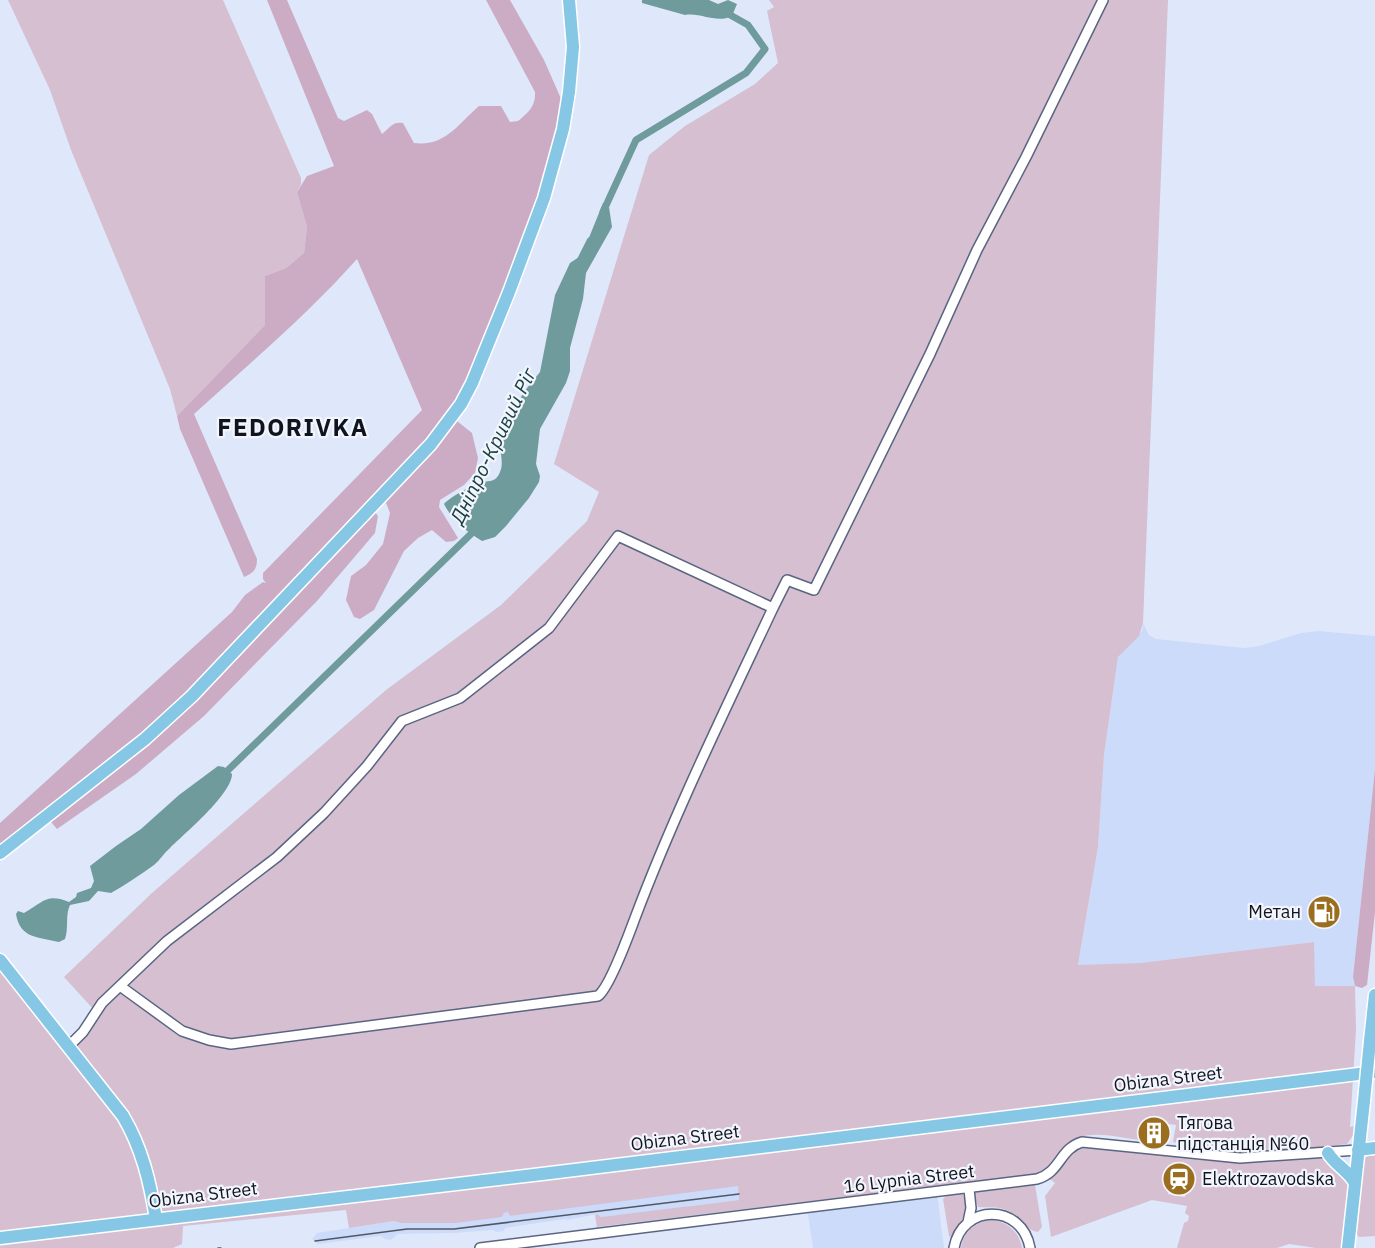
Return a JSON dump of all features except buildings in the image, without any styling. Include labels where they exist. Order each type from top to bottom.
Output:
[{"type":"main road","points":[[0,853],[145,739],[192,696],[431,444],[456,411],[472,384],[509,292],[544,198],[563,129],[573,47],[569,0]]},
{"type":"main road","points":[[0,960],[108,1095],[132,1131],[145,1166],[156,1219]]},
{"type":"main road","points":[[1348,1248],[1375,995]]},
{"type":"main road","name":"Obizna Street","points":[[0,1238],[1375,1072]]},
{"type":"main road","points":[[1358,1150],[1375,1148]]},
{"type":"main road","points":[[1328,1153],[1355,1183]]},
{"type":"street","points":[[120,986],[182,1031],[231,1044],[598,996],[604,989],[626,941],[676,817],[787,580],[814,590],[930,354],[977,250],[1103,0]]},
{"type":"street","points":[[69,1046],[83,1032],[102,1003],[167,941],[278,857],[316,820],[367,766],[402,721],[460,698],[549,628],[618,536],[773,608]]},
{"type":"street","name":"16 Lypnia Street","points":[[480,1248],[969,1188],[1047,1176],[1054,1170],[1067,1149],[1082,1143],[1226,1158],[1358,1150]]},
{"type":"street","points":[[954,1248],[958,1235],[968,1222],[971,1213],[969,1188]]},
{"type":"street","points":[[971,1203],[976,1211],[984,1215]]},
{"type":"street","points":[[968,1222],[984,1215],[1000,1215],[1014,1221],[1025,1232],[1030,1248]]},
{"type":"shaded area","points":[[8,0],[223,0],[301,178],[297,192],[307,227],[304,253],[286,268],[265,276],[265,325],[177,416],[170,389],[71,150],[50,90]]},
{"type":"shaded area","points":[[267,0],[287,0],[338,118],[344,121],[367,110],[372,114],[382,134],[394,124],[403,123],[414,143],[425,143],[443,138],[479,106],[501,106],[510,122],[522,118],[533,105],[535,92],[486,0],[510,0],[544,60],[566,110],[544,198],[452,417],[472,433],[478,458],[475,473],[464,485],[440,500],[439,507],[458,538],[446,542],[432,530],[418,538],[404,551],[374,610],[360,619],[354,617],[346,600],[351,576],[366,565],[383,544],[390,513],[383,495],[371,507],[378,516],[375,533],[317,601],[204,716],[136,774],[57,829],[46,816],[0,846],[0,823],[232,612],[245,595],[263,582],[266,583],[263,573],[422,410],[357,259],[257,358],[194,414],[257,559],[254,570],[244,577],[180,429],[177,416],[265,325],[265,276],[286,268],[304,253],[307,227],[297,192],[307,176],[334,166]]},
{"type":"shaded area","points":[[642,0],[709,0],[718,4],[728,0],[737,4],[732,16],[720,19],[685,15],[642,3]]},
{"type":"shaded area","points":[[769,0],[1168,0],[1143,623],[1139,636],[1118,657],[1104,755],[1098,847],[1078,965],[1140,963],[1314,942],[1315,986],[1355,986],[1356,1030],[1350,1127],[1355,1126],[1356,1131],[1347,1144],[1322,1147],[1319,1150],[1244,1154],[1193,1147],[1188,1143],[1188,1137],[1183,1137],[1182,1143],[1173,1142],[1176,1125],[1143,1120],[1140,1140],[1107,1135],[1077,1138],[1060,1152],[1047,1168],[1036,1174],[597,1227],[595,1215],[597,1214],[601,1217],[739,1200],[738,1186],[510,1216],[508,1212],[502,1217],[456,1223],[394,1221],[349,1228],[346,1210],[183,1226],[182,1244],[173,1248],[0,1248],[0,960],[68,1046],[95,1011],[64,977],[152,893],[386,690],[501,605],[587,521],[599,492],[554,464],[649,155],[685,126],[755,84],[778,63],[767,11],[774,7]]},
{"type":"shaded area","points":[[603,203],[609,207],[612,227],[586,273],[583,299],[570,348],[570,371],[566,383],[540,429],[536,464],[540,476],[539,482],[506,526],[495,537],[482,541],[460,525],[444,504],[469,488],[496,479],[498,476],[502,465],[500,444],[505,438],[506,428],[523,393],[540,372],[555,295],[570,263],[582,255]]},
{"type":"shaded area","points":[[1143,623],[1149,635],[1156,639],[1245,648],[1301,633],[1318,631],[1375,636],[1375,769],[1353,977],[1355,986],[1315,986],[1313,942],[1140,963],[1078,966],[1098,847],[1104,755],[1118,657],[1142,631]]},
{"type":"shaded area","points":[[218,766],[224,767],[232,774],[224,792],[196,824],[156,863],[111,893],[98,891],[89,901],[70,905],[65,939],[59,942],[26,933],[18,922],[16,914],[18,911],[24,913],[45,900],[55,898],[69,902],[76,897],[77,893],[91,888],[94,881],[90,866],[141,829],[179,795]]},
{"type":"shaded area","points":[[1375,769],[1375,912],[1367,985],[1362,988],[1355,986],[1353,977]]},
{"type":"shaded area","points":[[1085,1146],[1211,1159],[1324,1156],[1351,1184],[1345,1248],[1316,1248],[1289,1244],[1277,1248],[1177,1248],[1184,1223],[1188,1221],[1189,1216],[1185,1213],[1187,1206],[1152,1200],[1051,1237],[1045,1196],[1055,1183],[1050,1179],[1071,1152]],"holes":[[[1172,1167],[1189,1170],[1185,1197],[1168,1194]]]},
{"type":"shaded area","points":[[1375,1153],[1375,1236],[1359,1237],[1354,1230],[1362,1160]]},
{"type":"shaded area","points":[[1030,1182],[1035,1185],[1042,1227],[1038,1232],[1033,1231],[1006,1210],[978,1207],[974,1194],[980,1189]]},
{"type":"shaded area","points":[[738,1185],[739,1200],[601,1217],[597,1214],[505,1228],[504,1231],[398,1234],[391,1240],[381,1236],[318,1244],[312,1239],[317,1233],[394,1221],[415,1222],[508,1212],[510,1216]]},
{"type":"shaded area","points":[[937,1192],[944,1248],[813,1248],[807,1208]]},
{"type":"shaded area","points":[[957,1192],[962,1193],[966,1205],[961,1222],[952,1238],[949,1236],[943,1199]]},
{"type":"shaded area","points":[[993,1220],[1004,1223],[1012,1229],[1022,1248],[961,1248],[972,1228],[981,1222]]},
{"type":"waterway","name":"Дніпро-Кривий Ріг","points":[[603,212],[636,140],[746,73],[765,49],[748,25],[725,12]]},
{"type":"waterway","name":"Дніпро-Кривий Ріг","points":[[579,263],[590,241]]},
{"type":"waterway","name":"Дніпро-Кривий Ріг","points":[[223,775],[476,527]]},
{"type":"tram line","points":[[315,1241],[407,1229],[454,1229],[739,1194]]},
{"type":"place","name":"Метан","points":[[1324,912]]},
{"type":"place","name":"Тягова підстанція №60","points":[[1154,1133]]},
{"type":"place","name":"Elektrozavodska","points":[[1179,1179]]},
{"type":"district","name":"FEDORIVKA","points":[[293,428]]}]
